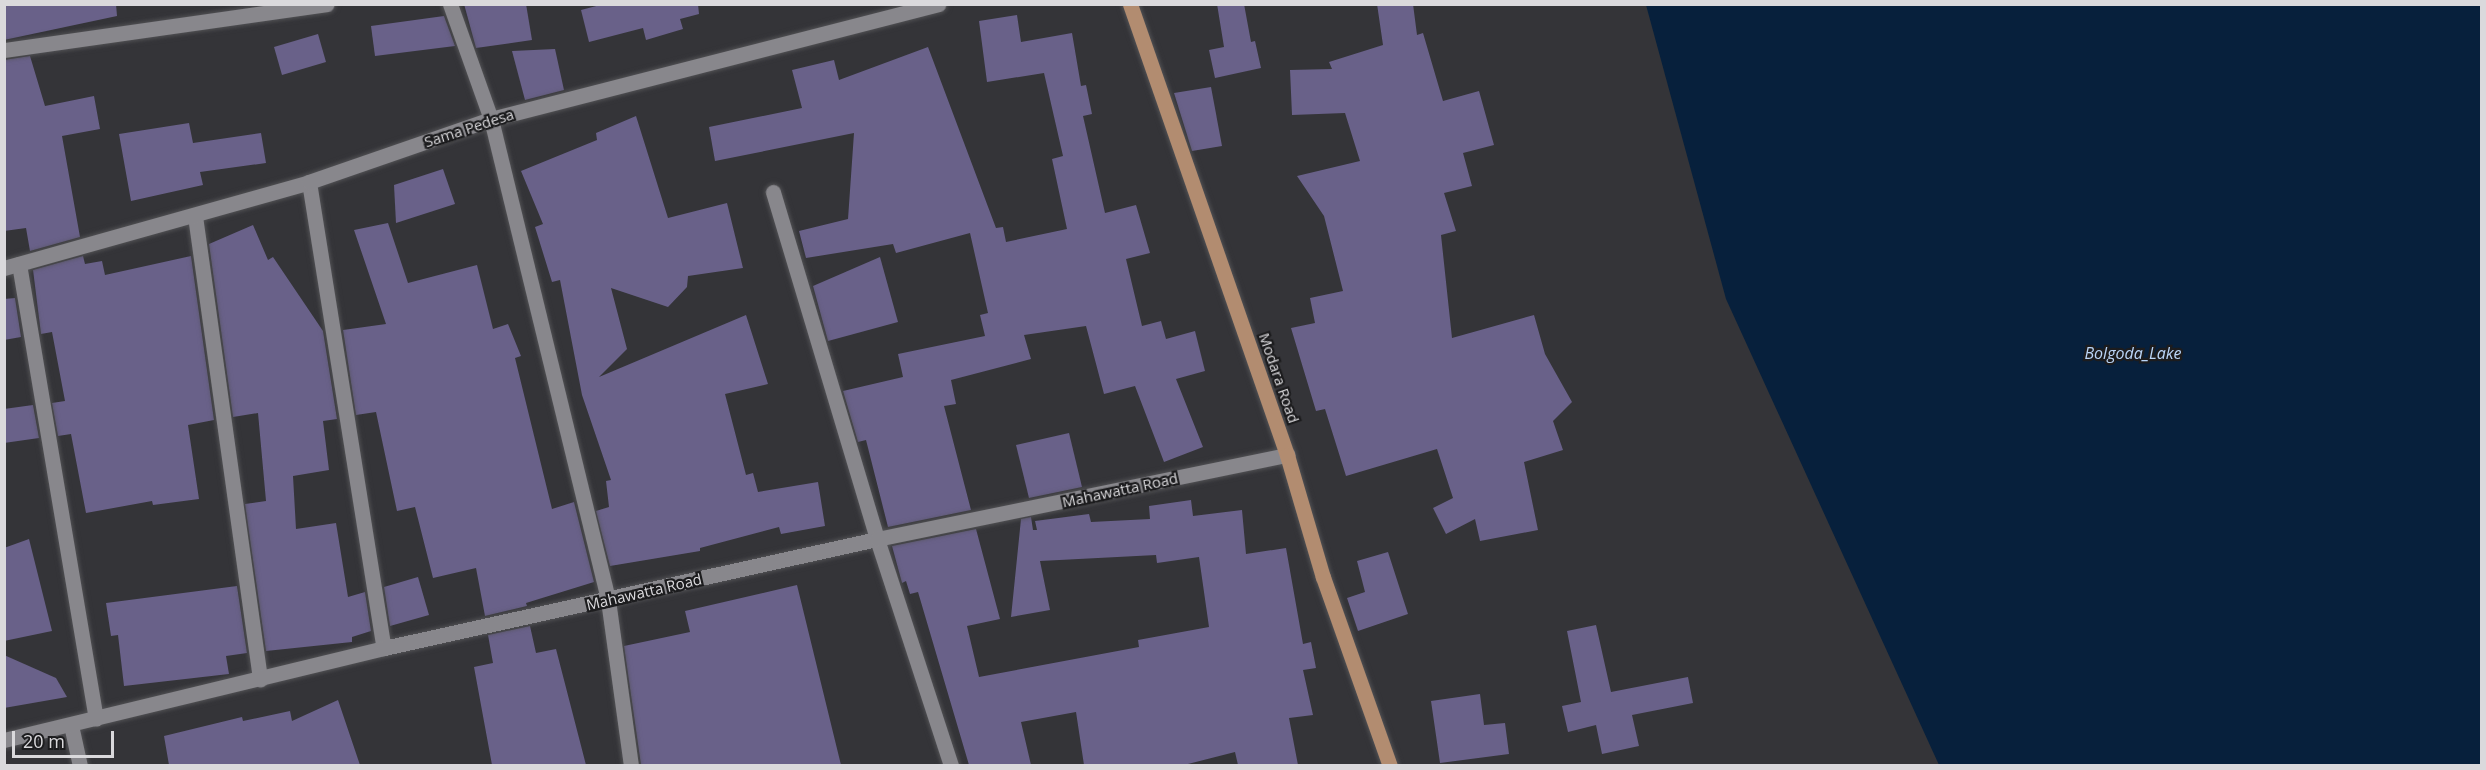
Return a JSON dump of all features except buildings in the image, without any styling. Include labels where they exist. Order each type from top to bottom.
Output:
[{"type":"main road","name":"Modara Road","points":[[1130,4],[1287,455],[1323,577],[1390,765]]},
{"type":"street","points":[[4,50],[327,4]]},
{"type":"street","points":[[450,4],[491,119],[608,600],[631,765]]},
{"type":"street","name":"Sama Pedesa","points":[[12,266],[309,182],[491,119],[938,4]]},
{"type":"street","points":[[309,182],[384,648]]},
{"type":"street","points":[[773,192],[877,539],[951,765]]},
{"type":"street","points":[[195,216],[260,679]]},
{"type":"street","points":[[12,266],[96,719]]},
{"type":"street","name":"Mahawatta Road","points":[[4,740],[384,648],[877,539],[1287,455]]},
{"type":"street","points":[[71,725],[80,765]]},
{"type":"water","name":"Bolgoda_Lake","points":[[1646,5],[2481,5],[2481,765],[1939,765],[1726,299]]}]
